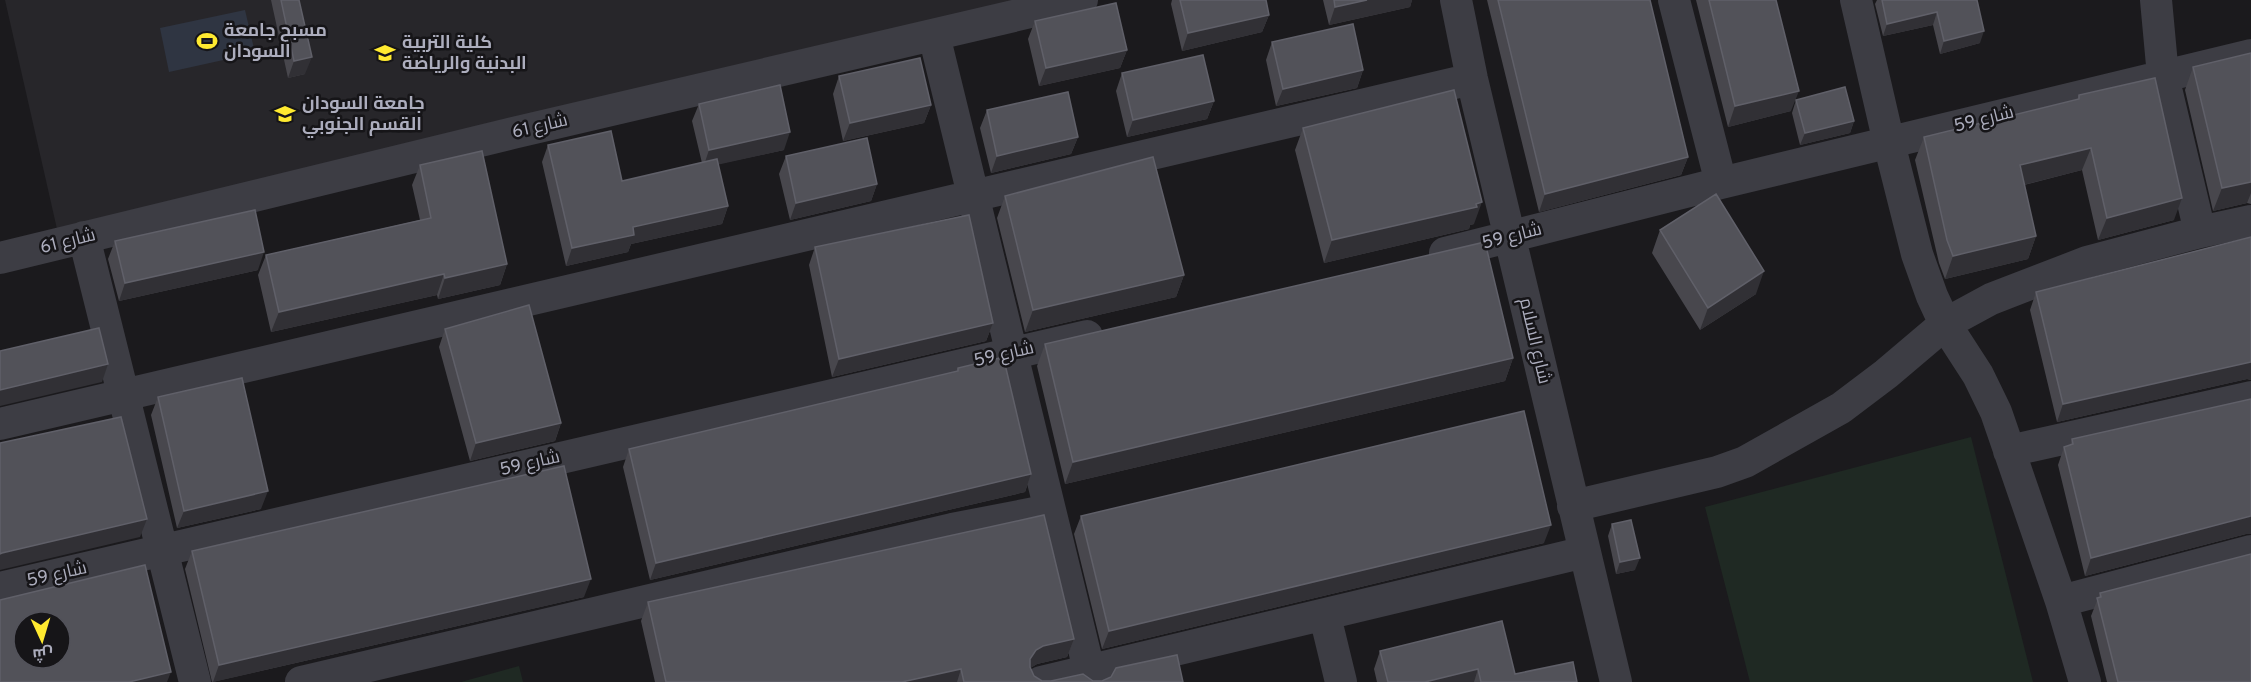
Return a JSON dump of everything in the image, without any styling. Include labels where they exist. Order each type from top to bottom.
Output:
[{"type":"street","name":"شارع 61","points":[[0,258],[513,133],[1082,0]]},
{"type":"street","name":"شارع السلام","points":[[1456,0],[1472,79],[1616,682]]},
{"type":"street","points":[[1674,0],[1721,183]]},
{"type":"street","points":[[1856,0],[1888,143],[1917,254],[1945,324],[1978,375],[1996,412],[2061,601],[2085,682]]},
{"type":"street","points":[[2156,0],[2163,76],[2200,232]]},
{"type":"street","points":[[934,35],[1091,676]]},
{"type":"street","name":"شارع 59","points":[[1417,259],[2251,55]]},
{"type":"street","points":[[0,424],[1472,79]]},
{"type":"street","points":[[1573,506],[1717,472],[1744,462],[1841,408],[1886,374],[1945,324],[1991,299],[2087,262],[2251,221]]},
{"type":"street","points":[[84,237],[195,682]]},
{"type":"street","name":"شارع 59","points":[[0,588],[1116,329]]},
{"type":"street","points":[[2009,451],[2251,397]]},
{"type":"street","points":[[301,682],[952,529],[1050,510]]},
{"type":"street","points":[[2061,601],[2251,551]]},
{"type":"street","points":[[1041,682],[1091,676],[1585,552]]},
{"type":"street","points":[[1325,616],[1341,682]]},
{"type":"shaded area","name":"كلية التربية البدنية والرياضة","points":[[5,0],[1020,0],[57,229]]},
{"type":"shaded area","points":[[1971,437],[2033,682],[1750,682],[1705,507]]},
{"type":"shaded area","points":[[519,666],[523,682],[461,682]]},
{"type":"water","name":"مسبح جامعة السودان","points":[[245,10],[255,53],[169,72],[160,28]]},
{"type":"building","points":[[281,0],[299,0],[312,57],[294,61]]},
{"type":"building","points":[[1180,0],[1266,0],[1269,15],[1188,33]]},
{"type":"building","points":[[1334,0],[1367,0],[1335,7]]},
{"type":"building","points":[[1498,0],[1650,0],[1688,157],[1545,194]]},
{"type":"building","points":[[1709,0],[1776,0],[1799,91],[1735,106]]},
{"type":"building","points":[[1882,0],[1977,0],[1984,31],[1944,41],[1937,12],[1887,24]]},
{"type":"building","points":[[1116,3],[1127,50],[1046,68],[1035,21]]},
{"type":"building","points":[[1353,24],[1363,70],[1283,89],[1272,42]]},
{"type":"building","points":[[2251,53],[2251,182],[2222,188],[2193,67]]},
{"type":"building","points":[[1203,55],[1214,101],[1133,120],[1122,73]]},
{"type":"building","points":[[920,58],[931,105],[850,123],[839,76]]},
{"type":"building","points":[[2155,78],[2182,198],[2107,218],[2091,148],[2020,165],[2036,236],[1953,256],[1947,240],[1924,137],[2079,99],[2079,95]]},
{"type":"building","points":[[780,85],[790,132],[709,150],[699,104]]},
{"type":"building","points":[[1845,87],[1854,121],[1805,133],[1796,100]]},
{"type":"building","points":[[1454,90],[1482,202],[1476,204],[1477,207],[1332,240],[1303,128]]},
{"type":"building","points":[[1068,92],[1078,137],[997,156],[987,110]]},
{"type":"building","points":[[611,131],[622,181],[717,159],[728,206],[633,227],[634,235],[572,248],[548,145]]},
{"type":"building","points":[[867,138],[877,184],[796,203],[786,156]]},
{"type":"building","points":[[482,151],[507,264],[445,278],[444,274],[279,312],[266,255],[431,218],[420,165]]},
{"type":"building","points":[[1153,157],[1184,275],[1033,310],[1005,196]]},
{"type":"building","points":[[1716,194],[1764,271],[1708,308],[1660,230]]},
{"type":"building","points":[[255,210],[264,252],[125,283],[115,241]]},
{"type":"building","points":[[969,215],[993,323],[839,359],[815,247]]},
{"type":"building","points":[[2251,237],[2251,362],[2063,404],[2036,292]]},
{"type":"building","points":[[1485,242],[1513,358],[1073,462],[1045,344]]},
{"type":"building","points":[[529,305],[561,423],[476,443],[445,329]]},
{"type":"building","points":[[99,328],[108,364],[0,390],[0,351]]},
{"type":"building","points":[[1000,358],[1001,361],[1004,360],[1031,474],[656,563],[629,449],[958,371],[958,368]]},
{"type":"building","points":[[242,378],[268,491],[184,511],[158,397]]},
{"type":"building","points":[[2251,399],[2251,516],[2091,558],[2064,447],[2073,444],[2072,439]]},
{"type":"building","points":[[1524,411],[1551,525],[1109,631],[1081,516]]},
{"type":"building","points":[[121,417],[147,519],[0,554],[0,443]]},
{"type":"building","points":[[564,466],[591,579],[219,665],[192,551]]},
{"type":"building","points":[[1044,515],[1074,639],[1043,646],[1036,650],[1030,659],[1030,667],[1034,676],[1042,681],[1051,681],[1083,674],[1093,681],[1102,681],[1111,677],[1116,668],[1177,655],[1183,682],[964,682],[961,669],[902,682],[666,682],[648,602]]},
{"type":"building","points":[[1631,520],[1640,558],[1620,562],[1612,524]]},
{"type":"building","points":[[2251,554],[2251,682],[2118,682],[2097,598],[2101,597],[2100,593]]},
{"type":"building","points":[[145,565],[171,672],[129,682],[0,682],[0,600]]},
{"type":"building","points":[[1502,621],[1515,674],[1573,662],[1577,682],[1481,682],[1478,669],[1425,682],[1388,682],[1380,651]]},
{"type":"place","name":"مسبح جامعة السودان","points":[[207,41]]},
{"type":"place","name":"كلية التربية البدنية والرياضة","points":[[385,53]]},
{"type":"place","name":"جامعة السودان القسم الجنوبي","points":[[285,114]]}]
